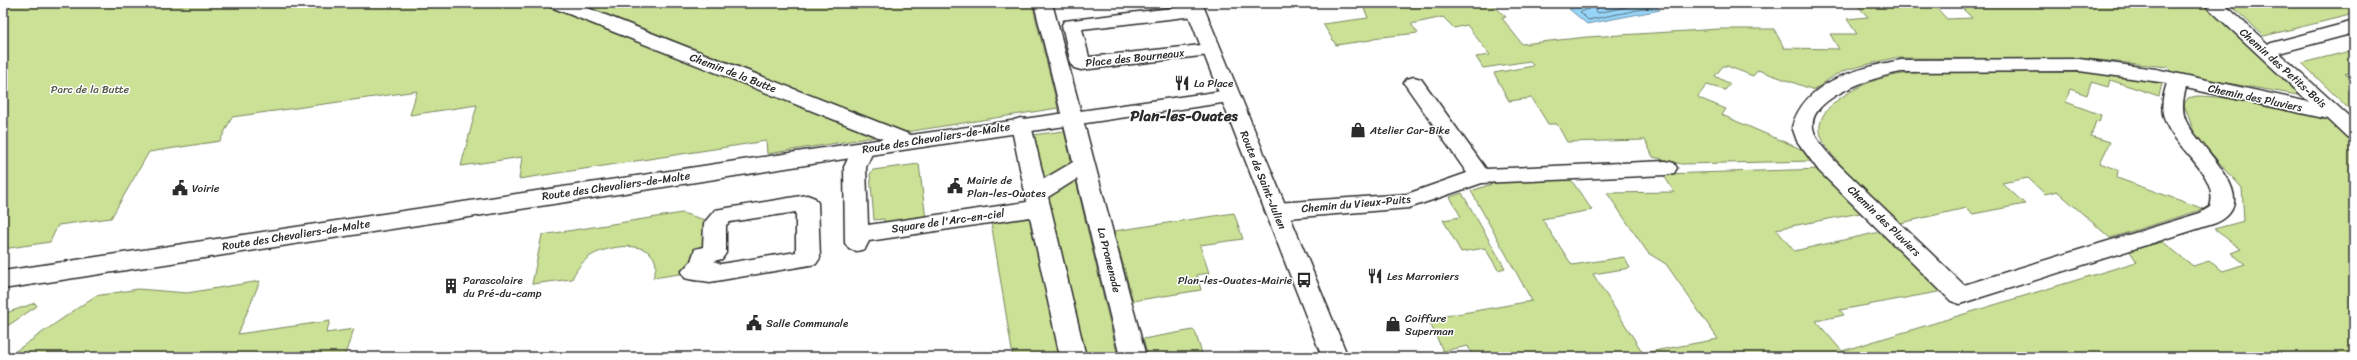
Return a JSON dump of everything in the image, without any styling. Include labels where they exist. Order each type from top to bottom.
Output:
[{"type":"street","name":"Chemin de la Butte","points":[[558,3],[908,142]]},
{"type":"street","name":"La Promenade","points":[[1043,3],[1074,118],[1133,357]]},
{"type":"street","name":"Chemin des Petits-Bois","points":[[2212,3],[2354,132]]},
{"type":"street","name":"Route de Saint-Julien","points":[[1195,7],[1229,96],[1335,357]]},
{"type":"street","name":"Place des Bourneaux","points":[[1195,7],[1071,25],[1081,64],[1211,50]]},
{"type":"street","points":[[2264,51],[2354,27]]},
{"type":"street","name":"Chemin des Pluviers","points":[[2178,81],[2172,105],[2174,118],[2180,132],[2219,181],[2224,195],[2224,204],[2220,212],[2208,218],[1960,295],[1827,166],[1808,140],[1802,127],[1805,116],[1816,102],[1827,92],[1841,84],[1880,70],[1901,66],[2079,64],[2156,75],[2333,114]]},
{"type":"street","points":[[1414,83],[1480,176]]},
{"type":"street","name":"Route des Chevaliers-de-Malte","points":[[3,280],[1021,125],[1229,96]]},
{"type":"street","points":[[1021,125],[1072,357]]},
{"type":"street","name":"Square de l'Arc-en-ciel","points":[[863,149],[855,168],[857,239],[1037,201]]},
{"type":"street","points":[[1037,201],[1085,164]]},
{"type":"street","name":"Chemin du Vieux-Puits","points":[[1276,211],[1409,201],[1480,176],[1666,168]]},
{"type":"street","points":[[807,203],[808,258],[710,274],[712,269],[693,272],[702,264],[703,255],[714,253],[715,224],[723,215],[807,203]]},
{"type":"green space","name":"Parc de la Butte","points":[[3,3],[1032,3],[1058,108],[767,154],[766,141],[519,179],[522,157],[461,166],[477,105],[410,115],[417,91],[232,117],[220,141],[149,152],[111,218],[58,225],[50,242],[3,249]]},
{"type":"green space","points":[[1362,3],[1491,3],[1506,17],[1502,18],[1522,44],[1587,37],[1720,29],[1774,29],[1784,48],[1839,49],[1830,34],[1857,34],[1847,19],[1868,17],[1855,3],[1932,3],[1947,19],[1972,18],[1962,8],[1969,3],[2205,3],[2304,96],[2173,74],[2168,67],[2088,59],[1894,58],[1849,69],[1835,75],[1814,90],[1758,70],[1753,76],[1727,66],[1723,66],[1715,76],[1730,84],[1725,90],[1707,85],[1698,96],[1699,98],[1726,109],[1722,115],[1803,150],[1815,161],[1681,164],[1653,157],[1645,140],[1567,142],[1557,124],[1548,124],[1532,98],[1509,101],[1494,73],[1533,66],[1530,61],[1483,68],[1476,57],[1490,55],[1467,25],[1454,28],[1443,17],[1411,24],[1418,33],[1373,38],[1371,40],[1336,45],[1323,24],[1368,18]]},
{"type":"green space","points":[[2228,3],[2354,3],[2354,14],[2264,36]]},
{"type":"green space","points":[[2354,50],[2354,71],[2345,74],[2354,79],[2354,114],[2302,63]]},
{"type":"green space","points":[[1940,71],[2078,71],[2134,78],[2162,84],[2159,96],[2110,80],[2108,87],[2091,82],[2087,95],[2070,89],[2066,102],[2101,115],[2099,122],[2096,121],[2091,136],[2110,142],[2100,163],[2118,170],[2117,178],[2204,209],[2110,238],[2057,191],[2045,194],[2028,178],[2002,183],[2025,204],[1973,214],[1966,208],[1901,223],[1856,181],[1834,157],[1821,136],[1820,126],[1822,117],[1835,102],[1860,86],[1872,81],[1911,73]]},
{"type":"green space","points":[[2197,96],[2227,98],[2267,104],[2306,113],[2334,123],[2354,142],[2354,357],[1473,357],[1468,346],[1443,351],[1428,319],[1532,301],[1471,191],[1495,183],[1569,177],[1592,210],[1542,219],[1572,265],[1624,257],[1630,268],[1593,274],[1643,353],[1718,339],[1666,264],[1648,253],[1607,193],[1674,192],[1663,174],[1824,169],[1865,212],[1776,229],[1794,251],[1884,231],[1943,291],[1840,310],[1844,315],[1816,321],[1842,351],[2137,262],[2129,250],[2163,242],[2193,266],[2209,261],[2223,271],[2245,264],[2231,253],[2241,249],[2214,229],[2244,221],[2242,188],[2195,135],[2184,104],[2188,98]]},
{"type":"green space","points":[[1064,131],[1118,357],[1013,357],[991,222],[1049,213],[1032,135]]},
{"type":"green space","points":[[919,164],[926,219],[885,224],[884,219],[874,220],[870,174],[873,170]]},
{"type":"green space","points":[[1462,193],[1505,268],[1498,270],[1485,248],[1461,252],[1443,220],[1461,217],[1450,197]]},
{"type":"green space","points":[[682,213],[715,223],[693,272],[653,278],[656,266],[653,257],[647,251],[627,246],[616,247],[596,253],[589,257],[579,267],[572,279],[532,284],[542,235]]},
{"type":"green space","points":[[1234,213],[1243,239],[1200,245],[1209,273],[1197,275],[1201,290],[1133,301],[1114,231]]},
{"type":"green space","points":[[260,281],[238,334],[330,321],[326,333],[354,329],[344,357],[7,357],[95,296],[138,289],[187,293]]},
{"type":"green space","points":[[35,303],[37,306],[3,329],[3,314]]},
{"type":"green space","points":[[1193,330],[1195,331],[1203,357],[1148,357],[1143,339]]},
{"type":"water","points":[[1597,3],[1652,3],[1660,10],[1587,24],[1569,9]]},
{"type":"place","name":"La Place","points":[[1182,83]]},
{"type":"place","name":"Atelier Car-Bike","points":[[1358,130]]},
{"type":"place","name":"Mairie de Plan-les-Ouates","points":[[955,186]]},
{"type":"place","name":"Voirie","points":[[180,188]]},
{"type":"place","name":"Les Marroniers","points":[[1375,276]]},
{"type":"place","name":"Plan-les-Ouates-Mairie","points":[[1304,280]]},
{"type":"place","name":"Parascolaire du Pré-du-camp","points":[[451,286]]},
{"type":"place","name":"Salle Communale","points":[[754,323]]},
{"type":"place","name":"Coiffure Superman","points":[[1393,324]]},
{"type":"district","name":"Plan-les-Ouates","points":[[1184,116]]}]
